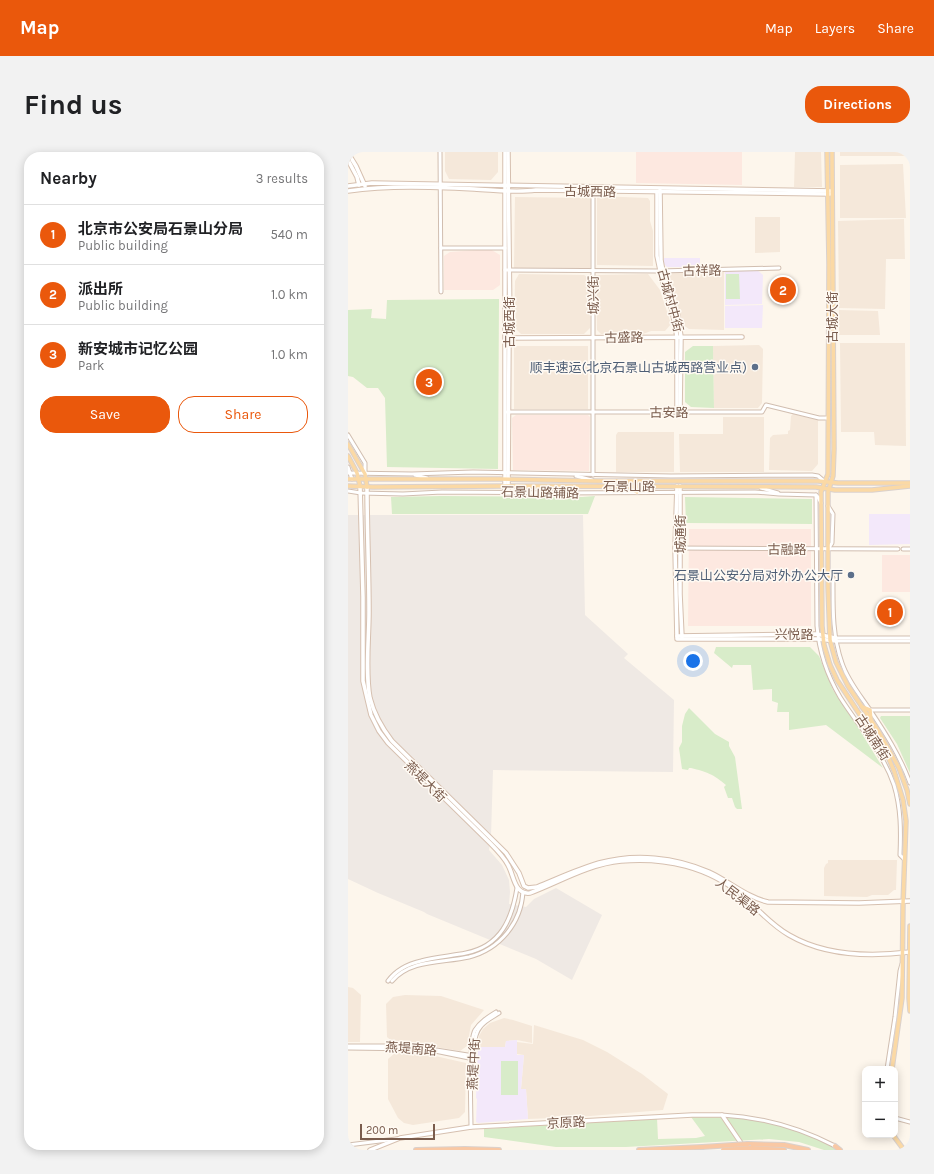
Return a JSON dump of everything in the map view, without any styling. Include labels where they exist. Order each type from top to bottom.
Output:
[{"type":"highway","points":[[639,1150],[748,1144],[784,1145],[808,1150]]},
{"type":"highway","points":[[835,1146],[841,1150]]},
{"type":"highway","points":[[722,1150],[751,1148],[784,1150]]},
{"type":"highway","points":[[416,1150],[499,1150]]},
{"type":"main road","name":"古城西街","points":[[507,152],[507,270]]},
{"type":"main road","name":"古城大街","points":[[827,152],[830,193],[834,455],[833,476],[829,489]]},
{"type":"main road","name":"古城大街","points":[[825,482],[828,474],[830,193],[832,152]]},
{"type":"main road","points":[[348,153],[366,188]]},
{"type":"main road","points":[[348,160],[357,177],[361,189]]},
{"type":"main road","name":"古城西路","points":[[348,186],[364,184],[440,186],[507,191],[593,189]]},
{"type":"main road","name":"古城西路","points":[[348,191],[366,188],[397,187],[507,186],[830,193]]},
{"type":"main road","name":"古城村中街","points":[[659,190],[661,270],[672,310],[677,338],[679,412]]},
{"type":"main road","name":"古城西街","points":[[507,191],[505,248],[510,331],[507,338],[507,492]]},
{"type":"main road","name":"古城村中街","points":[[661,270],[675,304],[681,337],[679,412]]},
{"type":"main road","name":"古盛路","points":[[507,338],[742,338]]},
{"type":"main road","points":[[348,444],[365,474],[367,479],[367,487]]},
{"type":"main road","points":[[348,456],[360,479],[360,486]]},
{"type":"main road","name":"石景山路","points":[[350,479],[832,482]]},
{"type":"main road","name":"古城南街","points":[[825,482],[821,505],[822,635],[830,665],[837,680],[880,745],[894,771],[905,812],[906,842],[904,859],[902,998],[892,1066]]},
{"type":"main road","points":[[832,482],[910,483]]},
{"type":"main road","name":"石景山路","points":[[348,486],[678,486],[872,490],[910,486]]},
{"type":"main road","name":"燕堤大街","points":[[360,486],[363,597],[363,681],[365,697],[371,715],[379,731],[388,743],[500,854],[509,866],[518,888]]},
{"type":"main road","points":[[628,486],[636,492]]},
{"type":"main road","name":"城通街","points":[[678,486],[682,637],[677,639],[675,548],[678,492]]},
{"type":"main road","name":"燕堤大街","points":[[367,487],[369,598],[368,681],[370,698],[374,711],[382,728],[392,741],[506,853],[519,873],[524,886]]},
{"type":"main road","name":"古城南街","points":[[829,489],[828,572],[830,638],[840,672],[888,747],[899,768],[909,793],[910,804]]},
{"type":"main road","name":"兴悦路","points":[[682,637],[817,634],[836,640]]},
{"type":"main road","name":"兴悦路","points":[[682,637],[830,638]]},
{"type":"main road","points":[[861,706],[870,710],[872,722]]},
{"type":"main road","name":"人民渠路","points":[[524,886],[528,888],[537,887],[598,863],[614,859],[641,857],[673,860],[700,868],[716,875],[759,900],[768,902],[859,903],[910,901]]},
{"type":"main road","name":"人民渠路","points":[[523,892],[530,893],[590,868],[612,863],[649,860],[667,862],[693,868],[707,873],[724,882],[777,927],[789,935],[808,944],[827,950],[846,953],[910,952]]},
{"type":"main road","points":[[518,888],[523,892]]},
{"type":"main road","points":[[910,926],[910,1011]]},
{"type":"main road","name":"京原路","points":[[370,1150],[400,1138],[472,1127],[692,1115],[722,1115]]},
{"type":"main road","points":[[722,1115],[746,1150]]},
{"type":"main road","points":[[895,1138],[904,1150]]},
{"type":"street","points":[[440,152],[441,292]]},
{"type":"street","name":"城兴街","points":[[593,189],[593,475]]},
{"type":"street","points":[[441,248],[505,248]]},
{"type":"street","name":"古祥路","points":[[507,270],[779,268]]},
{"type":"street","name":"古安路","points":[[507,412],[762,412],[766,405],[819,418],[828,418]]},
{"type":"street","points":[[348,435],[365,462],[365,474]]},
{"type":"street","points":[[348,467],[350,479]]},
{"type":"street","name":"石景山路辅路","points":[[349,473],[412,474],[473,472],[671,476],[812,475],[818,476],[825,482]]},
{"type":"street","points":[[412,474],[432,480]]},
{"type":"street","points":[[568,475],[598,481]]},
{"type":"street","points":[[759,487],[787,494]]},
{"type":"street","name":"石景山路辅路","points":[[348,492],[422,494],[442,492],[755,492],[816,495]]},
{"type":"street","points":[[816,495],[821,505]]},
{"type":"street","points":[[816,495],[818,639],[827,672],[834,686],[878,752],[894,785],[900,812],[900,855],[904,859]]},
{"type":"street","name":"古融路","points":[[675,548],[898,549]]},
{"type":"street","points":[[902,549],[910,549]]},
{"type":"street","points":[[828,572],[833,578],[833,613],[836,640],[842,664],[855,688],[894,746],[910,783]]},
{"type":"street","name":"兴悦路","points":[[836,640],[910,640]]},
{"type":"street","points":[[870,710],[910,710]]},
{"type":"street","points":[[518,888],[514,908],[505,926],[491,941],[480,948],[467,953],[426,959],[411,964],[400,970],[390,981],[401,972],[410,968],[471,956],[482,952],[497,943],[510,931],[520,911],[523,892]]},
{"type":"street","points":[[887,1066],[902,963]]},
{"type":"street","name":"燕堤中街","points":[[472,1127],[473,1058],[476,1033],[486,1021],[498,1012]]},
{"type":"street","name":"燕堤南路","points":[[348,1047],[413,1048],[473,1058]]},
{"type":"street","points":[[722,1115],[748,1117],[776,1123],[813,1135],[835,1146]]},
{"type":"street","points":[[898,1119],[910,1122]]},
{"type":"street","points":[[348,1145],[400,1138]]},
{"type":"shaded area","points":[[445,152],[498,152],[498,172],[491,180],[449,179],[445,171]]},
{"type":"shaded area","points":[[636,152],[742,152],[742,185],[636,183]]},
{"type":"shaded area","points":[[795,152],[821,152],[822,187],[794,187]]},
{"type":"shaded area","points":[[840,152],[910,152],[910,156],[840,156]]},
{"type":"shaded area","points":[[903,164],[906,218],[840,218],[840,165]]},
{"type":"shaded area","points":[[597,196],[648,198],[650,201],[650,221],[653,231],[653,266],[597,265]]},
{"type":"shaded area","points":[[515,197],[591,198],[590,269],[514,268]]},
{"type":"shaded area","points":[[755,217],[780,217],[780,252],[755,253]]},
{"type":"shaded area","points":[[904,219],[905,259],[886,259],[885,309],[839,308],[838,221]]},
{"type":"shaded area","points":[[490,249],[500,255],[500,285],[493,290],[444,290],[444,256],[450,252]]},
{"type":"shaded area","points":[[664,258],[700,258],[700,264],[699,267],[667,267],[664,264]]},
{"type":"shaded area","points":[[757,270],[763,275],[762,304],[725,305],[725,272]]},
{"type":"shaded area","points":[[724,272],[724,330],[689,329],[682,324],[677,301],[666,275],[666,273]]},
{"type":"shaded area","points":[[519,274],[584,275],[590,279],[590,328],[584,334],[521,334],[514,327],[515,281]]},
{"type":"shaded area","points":[[648,274],[660,290],[671,324],[665,331],[651,331],[643,334],[601,334],[597,330],[596,275]]},
{"type":"shaded area","points":[[763,305],[762,328],[725,328],[725,306]]},
{"type":"shaded area","points":[[839,310],[878,311],[880,335],[839,335]]},
{"type":"shaded area","points":[[840,343],[905,343],[906,446],[875,445],[874,432],[841,432]]},
{"type":"shaded area","points":[[759,345],[763,349],[762,403],[758,408],[714,408],[713,346]]},
{"type":"shaded area","points":[[514,346],[588,346],[588,409],[514,409]]},
{"type":"shaded area","points":[[793,414],[818,420],[818,464],[812,471],[769,470],[770,438],[773,435],[788,434],[788,431],[790,430],[791,416]]},
{"type":"shaded area","points":[[516,415],[588,415],[590,417],[589,471],[513,470],[512,418]]},
{"type":"shaded area","points":[[723,417],[764,417],[764,472],[680,472],[679,434],[723,434]]},
{"type":"shaded area","points":[[618,432],[674,432],[674,472],[616,472],[616,435]]},
{"type":"shaded area","points":[[869,514],[910,514],[910,544],[869,545]]},
{"type":"shaded area","points":[[348,515],[583,515],[585,615],[628,654],[624,658],[674,700],[673,772],[493,770],[491,836],[489,850],[502,865],[509,880],[509,904],[526,907],[534,899],[556,888],[602,915],[572,980],[536,959],[427,914],[348,879]]},
{"type":"shaded area","points":[[689,529],[811,529],[811,626],[688,626]]},
{"type":"shaded area","points":[[882,555],[910,555],[910,592],[882,592]]},
{"type":"shaded area","points":[[828,860],[897,860],[896,890],[888,895],[872,895],[867,897],[824,896],[824,868],[828,863]]},
{"type":"shaded area","points":[[348,987],[353,988],[361,995],[360,1042],[348,1042]]},
{"type":"shaded area","points":[[405,995],[441,996],[484,1010],[471,1025],[467,1046],[460,1051],[412,1043],[394,1043],[387,1037],[386,1004],[393,997]]},
{"type":"shaded area","points":[[504,1018],[532,1026],[532,1043],[517,1040],[506,1041],[505,1047],[478,1047],[479,1036],[483,1029],[490,1023]]},
{"type":"shaded area","points":[[534,1025],[583,1040],[607,1052],[642,1074],[668,1094],[663,1110],[566,1118],[564,1116],[557,1116],[554,1118],[528,1119],[526,1089],[521,1089],[524,1055],[517,1054],[517,1042],[533,1044]]},
{"type":"shaded area","points":[[517,1040],[517,1055],[524,1055],[521,1089],[526,1089],[528,1119],[478,1123],[476,1122],[476,1098],[478,1047],[505,1047],[506,1041]]},
{"type":"shaded area","points":[[395,1053],[422,1053],[466,1063],[465,1112],[459,1118],[413,1125],[404,1123],[398,1118],[388,1099],[388,1059]]},
{"type":"green space","points":[[726,274],[739,274],[740,299],[726,299]]},
{"type":"green space","points":[[499,299],[498,469],[387,467],[385,398],[378,388],[367,388],[353,377],[348,376],[348,310],[372,309],[371,318],[386,319],[387,300]]},
{"type":"green space","points":[[693,346],[713,346],[714,408],[691,407],[685,402],[685,352]]},
{"type":"green space","points":[[595,496],[588,514],[392,514],[391,497]]},
{"type":"green space","points":[[685,497],[812,499],[812,524],[686,523]]},
{"type":"green space","points":[[716,647],[810,647],[819,656],[833,690],[883,768],[826,725],[789,730],[789,712],[777,712],[778,703],[772,701],[772,689],[753,690],[751,665],[733,665],[732,668],[714,653]]},
{"type":"green space","points":[[689,708],[715,734],[729,742],[729,746],[735,757],[742,809],[737,809],[735,807],[732,798],[728,798],[724,787],[726,785],[717,778],[697,769],[682,769],[679,748],[682,742],[682,726],[685,714]]},
{"type":"green space","points":[[881,716],[910,716],[910,773],[897,744],[880,718]]},
{"type":"green space","points":[[501,1061],[518,1061],[518,1095],[501,1095]]},
{"type":"green space","points":[[718,1116],[784,1126],[809,1135],[838,1150],[824,1150],[799,1142],[769,1139],[626,1147],[556,1147],[484,1137],[484,1129],[657,1118],[658,1139],[696,1138],[705,1136],[691,1117]]},
{"type":"place","name":"派出所","points":[[783,290]]},
{"type":"place","name":"顺丰速运(北京石景山古城西路营业点)","points":[[755,367]]},
{"type":"place","name":"新安城市记忆公园","points":[[429,382]]},
{"type":"place","name":"石景山公安分局对外办公大厅","points":[[851,575]]},
{"type":"place","name":"北京市公安局石景山分局","points":[[890,612]]}]
